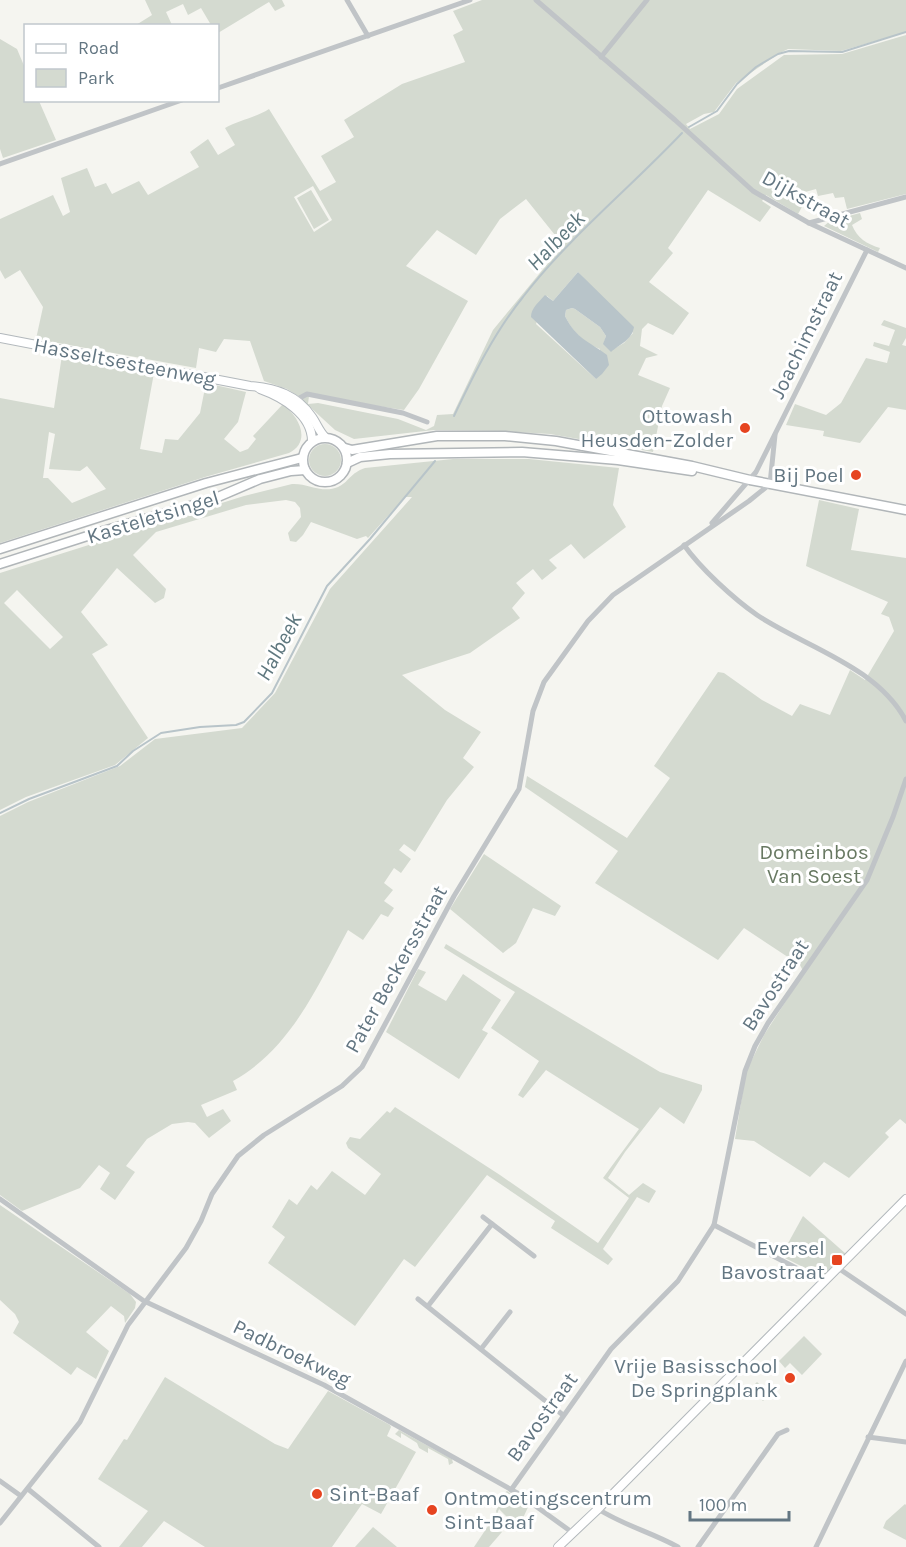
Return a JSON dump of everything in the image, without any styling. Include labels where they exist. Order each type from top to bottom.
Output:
[{"type":"main road","points":[[347,463],[360,457],[437,436],[505,436],[587,446],[906,510]]},
{"type":"main road","points":[[325,437],[312,441],[302,458],[305,470],[315,480],[328,482],[341,476],[347,463],[345,448],[352,450],[522,452],[708,471]]},
{"type":"main road","name":"Hasseltsesteenweg","points":[[325,437],[333,438],[345,448]]},
{"type":"main road","name":"Kasteletsingel","points":[[0,549],[206,483],[302,458]]},
{"type":"main road","name":"Kasteletsingel","points":[[0,564],[211,500],[261,479],[291,471],[305,470]]},
{"type":"street","points":[[347,0],[368,36]]},
{"type":"street","points":[[219,88],[470,0]]},
{"type":"street","name":"Dijkstraat","points":[[536,0],[753,191],[809,223],[906,268]]},
{"type":"street","points":[[601,57],[647,0]]},
{"type":"street","points":[[0,164],[176,102]]},
{"type":"street","points":[[809,223],[906,197]]},
{"type":"street","name":"Joachimstraat","points":[[750,480],[775,435],[867,250]]},
{"type":"street","name":"Hasseltsesteenweg","points":[[0,338],[250,386],[270,387],[296,400],[312,417],[325,437]]},
{"type":"street","name":"Hasseltsesteenweg","points":[[250,386],[292,405],[308,427],[312,441]]},
{"type":"street","points":[[296,400],[307,394],[403,413],[427,422]]},
{"type":"street","name":"Joachimstraat","points":[[770,484],[775,435]]},
{"type":"street","name":"Pater Beckersstraat","points":[[706,530],[750,480]]},
{"type":"street","name":"Pater Beckersstraat","points":[[0,1523],[80,1422],[124,1332],[144,1301],[186,1248],[201,1221],[212,1194],[238,1156],[264,1135],[342,1086],[362,1067],[454,896],[519,789],[524,773],[532,711],[544,682],[588,621],[613,595],[770,484]]},
{"type":"street","points":[[684,545],[695,561],[757,615],[859,672],[898,708],[906,721]]},
{"type":"street","name":"Bavostraat","points":[[511,1490],[611,1349],[678,1281],[714,1225],[745,1071],[755,1046],[768,1023],[867,880],[893,818],[906,779]]},
{"type":"street","name":"Padbroekweg","points":[[0,1199],[144,1301],[324,1384],[511,1490],[573,1533]]},
{"type":"street","points":[[558,1547],[906,1199]]},
{"type":"street","points":[[483,1217],[534,1256]]},
{"type":"street","points":[[428,1306],[492,1224]]},
{"type":"street","points":[[714,1225],[823,1282]]},
{"type":"street","points":[[838,1268],[906,1314]]},
{"type":"street","points":[[418,1299],[563,1416]]},
{"type":"street","points":[[481,1349],[510,1312]]},
{"type":"street","points":[[816,1547],[906,1361]]},
{"type":"street","points":[[698,1547],[778,1434],[787,1430]]},
{"type":"street","points":[[868,1437],[906,1442]]},
{"type":"street","points":[[0,1480],[21,1496]]},
{"type":"street","points":[[28,1489],[99,1547]]},
{"type":"street","points":[[598,1509],[678,1547]]},
{"type":"green space","points":[[145,0],[282,0],[285,6],[275,11],[269,2],[219,32],[219,24],[210,24],[201,8],[188,15],[183,4],[166,12],[172,24],[138,24],[152,15]]},
{"type":"green space","points":[[482,0],[906,0],[906,32],[841,51],[788,49],[736,83],[714,112],[704,114],[686,124],[690,129],[719,114],[737,89],[784,55],[842,54],[906,35],[906,194],[847,209],[844,197],[835,198],[833,193],[818,196],[816,189],[798,194],[802,207],[798,214],[766,195],[762,201],[771,207],[760,222],[708,190],[668,248],[673,253],[649,282],[689,313],[673,335],[648,323],[642,329],[640,346],[658,355],[646,358],[638,375],[670,388],[662,406],[653,452],[550,434],[502,431],[434,430],[354,439],[335,430],[298,396],[287,389],[264,381],[250,341],[224,339],[216,352],[199,348],[196,368],[36,339],[43,307],[20,270],[5,279],[0,270],[0,219],[53,195],[63,216],[70,212],[61,178],[87,168],[95,187],[106,183],[112,194],[139,181],[148,195],[199,167],[190,152],[208,139],[218,155],[235,145],[225,128],[269,109],[320,191],[336,182],[321,156],[354,137],[344,120],[402,84],[465,62],[453,35],[463,30],[453,11]],"holes":[[[313,186],[332,220],[314,232],[294,197]],[[526,199],[563,245],[493,330],[453,414],[437,415],[434,426],[426,430],[398,419],[318,403],[308,404],[309,396],[404,410],[419,389],[468,301],[406,266],[437,230],[476,255],[500,219]],[[578,272],[633,333],[617,347],[604,343],[606,336],[600,327],[575,309],[566,310],[565,316],[575,332],[589,344],[600,349],[596,379],[536,324],[547,296],[553,301]]]},
{"type":"green space","points":[[0,39],[17,49],[24,66],[24,102],[39,102],[56,140],[3,158],[0,149]]},
{"type":"green space","points":[[311,190],[329,220],[314,229],[297,198]]},
{"type":"green space","points":[[860,213],[862,219],[852,225],[863,240],[880,248],[878,252],[824,226],[830,221]]},
{"type":"green space","points":[[884,320],[906,328],[906,338],[902,345],[906,346],[906,410],[888,407],[860,443],[823,436],[824,431],[786,425],[795,404],[826,415],[841,403],[866,358],[887,363],[890,352],[873,346],[874,342],[889,346],[895,330],[881,325]]},
{"type":"green space","points":[[62,355],[154,373],[140,449],[162,453],[165,439],[178,440],[200,413],[206,383],[246,392],[238,422],[224,439],[240,452],[248,449],[256,439],[253,436],[283,404],[298,422],[301,436],[296,448],[289,453],[205,477],[0,543],[0,398],[54,408]],"holes":[[[49,432],[55,434],[49,469],[80,471],[87,466],[106,489],[72,503],[48,478],[43,478]]]},
{"type":"green space","points":[[325,444],[337,448],[341,460],[337,472],[325,476],[313,472],[309,460],[313,448]]},
{"type":"green space","points":[[453,459],[529,459],[619,468],[613,505],[626,527],[584,559],[571,544],[549,560],[557,568],[542,580],[533,569],[516,583],[525,593],[512,608],[520,618],[470,653],[402,675],[445,710],[481,732],[463,758],[474,767],[447,800],[415,852],[404,844],[399,850],[411,859],[401,873],[394,868],[384,883],[393,890],[384,901],[394,908],[388,917],[381,914],[363,940],[348,930],[314,994],[287,1034],[253,1068],[233,1081],[237,1090],[201,1105],[207,1117],[223,1109],[231,1121],[209,1138],[195,1123],[188,1122],[172,1124],[147,1139],[126,1166],[135,1172],[115,1200],[100,1189],[110,1173],[99,1165],[80,1188],[22,1211],[0,1195],[0,816],[28,802],[120,766],[155,739],[242,728],[275,693],[330,589],[412,497],[405,497],[368,538],[366,536],[357,539],[311,522],[296,542],[290,541],[288,533],[301,517],[300,508],[295,502],[286,500],[246,505],[156,532],[133,555],[166,589],[164,598],[155,603],[117,568],[81,612],[108,645],[92,654],[148,738],[115,765],[26,797],[0,810],[0,573],[244,496],[292,484],[332,489],[342,485],[356,472],[365,468]],"holes":[[[17,590],[63,637],[50,649],[4,603]]]},
{"type":"green space","name":"Domeinbos Van Soest","points":[[819,500],[859,509],[851,550],[906,558],[906,1124],[900,1119],[885,1133],[889,1137],[849,1178],[824,1162],[810,1177],[754,1141],[735,1139],[746,1072],[764,1035],[804,973],[800,965],[744,928],[718,960],[595,883],[618,851],[525,787],[527,776],[627,838],[670,778],[654,766],[718,672],[724,673],[762,700],[792,716],[800,704],[830,715],[850,670],[865,680],[894,631],[889,617],[881,614],[888,602],[806,566]]},
{"type":"green space","points":[[484,854],[561,906],[555,916],[533,908],[516,943],[503,953],[450,909]]},
{"type":"green space","points":[[446,944],[660,1072],[702,1085],[702,1090],[684,1124],[660,1107],[608,1178],[629,1195],[643,1183],[656,1191],[649,1203],[637,1197],[603,1249],[613,1259],[608,1265],[551,1228],[555,1221],[487,1175],[415,1267],[404,1259],[355,1326],[268,1263],[285,1237],[272,1227],[289,1199],[297,1205],[311,1185],[317,1190],[332,1171],[365,1195],[381,1174],[348,1148],[346,1143],[350,1137],[360,1139],[387,1111],[390,1113],[395,1107],[500,1175],[598,1243],[629,1198],[603,1178],[639,1129],[546,1070],[523,1098],[518,1095],[539,1061],[491,1028],[515,992],[444,948]]},
{"type":"green space","points":[[418,969],[426,972],[418,985],[446,1001],[463,974],[501,1000],[482,1030],[488,1033],[459,1079],[386,1032]]},
{"type":"green space","points":[[0,1205],[130,1294],[136,1302],[135,1308],[125,1323],[124,1316],[111,1306],[86,1332],[109,1351],[96,1379],[77,1367],[71,1375],[13,1333],[19,1322],[15,1314],[0,1300]]},
{"type":"green space","points":[[803,1216],[846,1254],[826,1274],[817,1274],[781,1256]]},
{"type":"green space","points":[[804,1336],[822,1354],[802,1375],[790,1363],[785,1368],[779,1361]]},
{"type":"green space","points":[[165,1377],[275,1444],[288,1449],[328,1391],[390,1425],[387,1436],[416,1452],[381,1514],[362,1504],[332,1547],[205,1547],[164,1521],[142,1547],[119,1547],[148,1511],[98,1479],[124,1439],[127,1440]]},
{"type":"green space","points":[[757,1382],[770,1394],[763,1401],[750,1389]]},
{"type":"green space","points":[[399,1430],[452,1459],[453,1463],[449,1465],[448,1459],[428,1448],[428,1453],[419,1448],[417,1443],[401,1433],[401,1438],[395,1434]]},
{"type":"green space","points":[[507,1491],[529,1505],[515,1531],[516,1526],[499,1509],[497,1514],[496,1511]]},
{"type":"green space","points":[[905,1504],[906,1540],[883,1528],[886,1521]]},
{"type":"green space","points":[[490,1523],[502,1532],[489,1547],[474,1547]]},
{"type":"green space","points":[[373,1527],[397,1547],[355,1547]]},
{"type":"shaded area","points":[[578,272],[634,327],[628,339],[611,352],[603,344],[606,336],[600,327],[575,309],[566,310],[565,316],[574,330],[607,355],[609,365],[596,379],[531,317],[534,308],[545,295],[553,301]]},
{"type":"waterway","name":"Halbeek","points":[[689,127],[717,111],[737,84],[756,67],[778,54],[789,51],[842,52],[906,32]]},
{"type":"waterway","name":"Halbeek","points":[[454,416],[494,339],[523,297],[580,233],[682,133]]},
{"type":"waterway","name":"Halbeek","points":[[0,813],[29,799],[117,766],[133,751],[161,733],[200,727],[236,725],[244,722],[272,693],[327,586],[370,539],[435,461]]},
{"type":"place","name":"Ottowash Heusden-Zolder","points":[[745,428]]},
{"type":"place","name":"Bij Poel","points":[[856,475]]},
{"type":"place","name":"Eversel Bavostraat","points":[[837,1260]]},
{"type":"place","name":"Vrije Basisschool De Springplank","points":[[790,1378]]},
{"type":"place","name":"Sint-Baaf","points":[[317,1494]]},
{"type":"place","name":"Ontmoetingscentrum Sint-Baaf","points":[[432,1510]]}]
